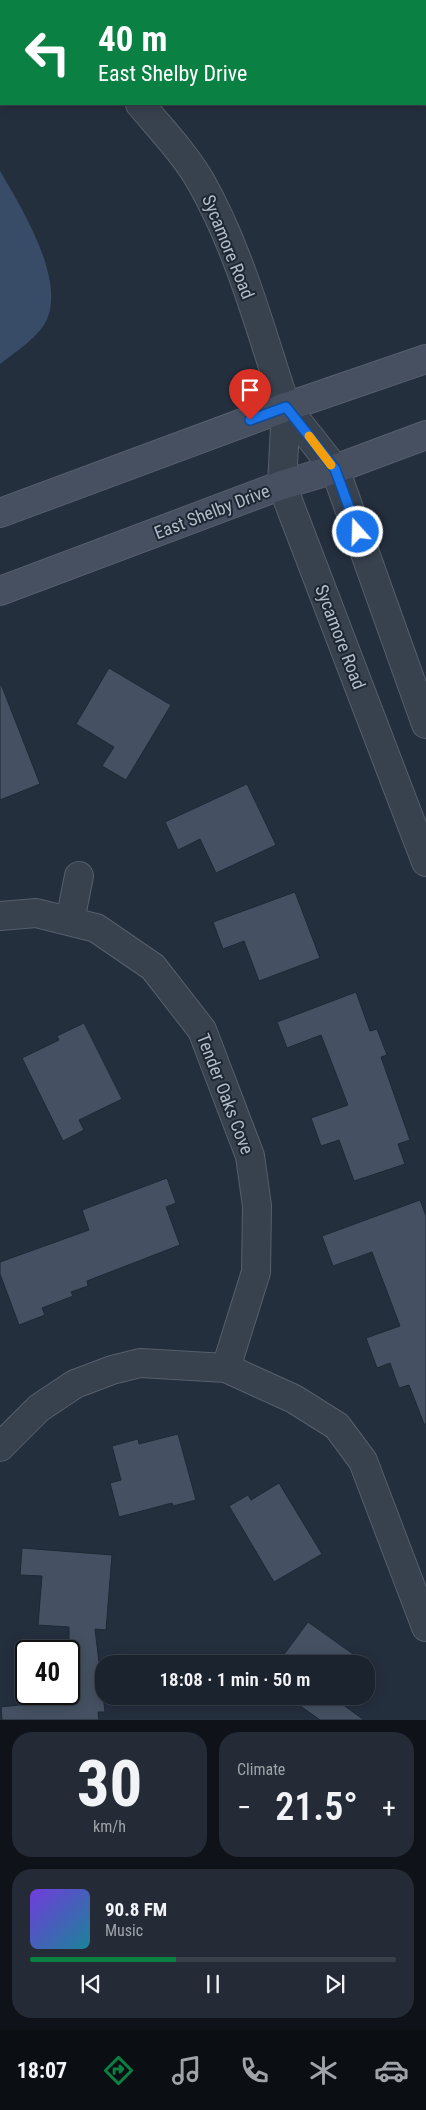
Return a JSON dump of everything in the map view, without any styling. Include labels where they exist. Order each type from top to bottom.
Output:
[{"type":"main road","points":[[0,513],[286,407],[426,359]]},
{"type":"main road","name":"East Shelby Drive","points":[[0,591],[282,485],[335,469],[426,435]]},
{"type":"street","name":"Sycamore Road","points":[[141,105],[200,180],[220,220],[236,261],[286,407],[335,469],[426,724]]},
{"type":"street","name":"Sycamore Road","points":[[286,407],[282,485],[426,862]]},
{"type":"street","points":[[70,922],[79,876]]},
{"type":"street","name":"Tender Oaks Cove","points":[[0,916],[36,913],[96,928],[153,967],[202,1030],[250,1156],[256,1206],[256,1272],[226,1368]]},
{"type":"street","points":[[0,1447],[39,1408],[75,1384],[112,1370],[140,1363],[226,1368],[294,1399],[337,1426],[363,1461],[426,1627]]},
{"type":"water","points":[[0,171],[30,224],[39,245],[51,287],[51,306],[41,329],[0,364]]},
{"type":"building","points":[[109,668],[171,705],[126,780],[102,766],[114,747],[76,724]]},
{"type":"building","points":[[0,685],[40,784],[0,800]]},
{"type":"building","points":[[247,784],[276,845],[216,873],[200,839],[178,850],[165,822]]},
{"type":"building","points":[[295,892],[320,958],[259,981],[244,941],[223,949],[213,922]]},
{"type":"building","points":[[356,992],[370,1031],[377,1029],[387,1055],[381,1057],[410,1140],[398,1144],[405,1164],[354,1181],[339,1140],[321,1146],[311,1118],[348,1105],[321,1035],[287,1048],[277,1022]]},
{"type":"building","points":[[84,1023],[122,1099],[79,1120],[84,1130],[63,1141],[22,1058],[59,1040],[57,1036]]},
{"type":"building","points":[[167,1178],[176,1203],[166,1207],[180,1245],[87,1281],[88,1286],[71,1292],[73,1296],[42,1308],[45,1315],[19,1325],[0,1274],[0,1262],[89,1230],[82,1210]]},
{"type":"building","points":[[420,1200],[426,1216],[426,1424],[424,1424],[409,1385],[399,1388],[390,1363],[377,1368],[366,1338],[400,1326],[372,1252],[333,1266],[322,1236]]},
{"type":"building","points":[[178,1434],[196,1500],[173,1506],[172,1503],[119,1517],[110,1483],[121,1480],[112,1446],[138,1439],[139,1444]]},
{"type":"building","points":[[279,1483],[322,1554],[274,1582],[229,1506],[248,1495],[251,1500]]},
{"type":"building","points":[[22,1548],[112,1555],[106,1630],[95,1629],[98,1655],[95,1655],[95,1705],[104,1705],[105,1712],[98,1712],[99,1720],[2,1720],[1,1707],[19,1705],[80,1705],[80,1640],[69,1640],[69,1627],[38,1625],[42,1576],[20,1575]]},
{"type":"building","points":[[308,1622],[354,1655],[284,1655]]},
{"type":"building","points":[[299,1705],[343,1705],[364,1720],[320,1720]]},
{"type":"slow traffic","points":[[309,436],[331,465]]},
{"type":"route","points":[[250,420],[286,407],[335,469],[358,532]]}]
